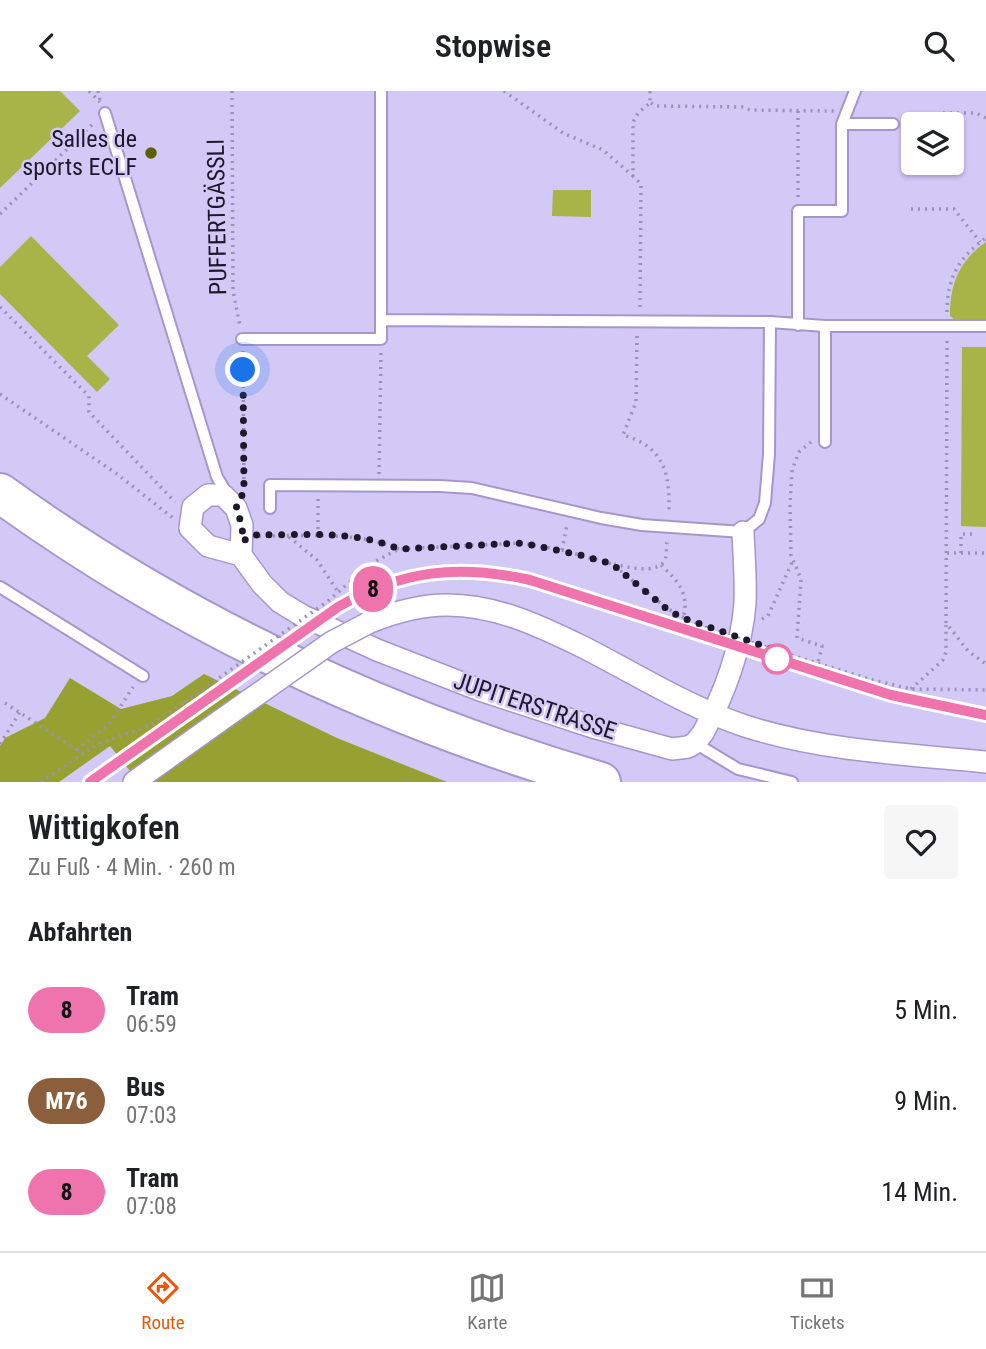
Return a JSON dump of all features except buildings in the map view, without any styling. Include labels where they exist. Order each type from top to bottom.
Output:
[{"type":"highway","points":[[0,493],[137,582],[269,654],[362,697],[449,732],[601,782]]},
{"type":"highway","points":[[0,522],[116,597],[235,664],[353,719],[442,755],[520,782]]},
{"type":"street","points":[[236,508],[223,495],[208,495],[193,507],[190,528],[208,546],[242,548]]},
{"type":"street","name":"JUPITERSTRASSE","points":[[236,508],[242,525],[242,548],[262,584],[280,602],[303,616],[377,650],[480,690],[596,728],[672,749],[688,747],[695,743]]},
{"type":"street","points":[[695,743],[713,712],[733,660],[741,630],[745,603],[743,532]]},
{"type":"street","points":[[134,782],[332,642],[370,622],[406,610],[447,605],[474,606],[509,614],[544,628],[741,724],[805,742],[986,762]]},
{"type":"lane","points":[[242,339],[381,339],[381,91]]},
{"type":"lane","points":[[798,324],[798,211],[842,211],[842,124],[855,91]]},
{"type":"lane","points":[[103,109],[217,477],[236,508]]},
{"type":"lane","points":[[842,124],[892,124]]},
{"type":"lane","points":[[381,320],[986,326]]},
{"type":"lane","points":[[270,508],[270,485],[472,488],[601,518],[668,527],[743,532],[759,519],[765,503],[769,454],[770,322]]},
{"type":"lane","points":[[825,326],[825,442]]},
{"type":"lane","points":[[0,587],[143,675]]},
{"type":"lane","points":[[695,743],[738,769],[792,782]]},
{"type":"path","points":[[0,214],[103,109],[89,91]]},
{"type":"path","name":"PUFFERTGÄSSLI","points":[[232,91],[233,291],[242,339],[244,491],[236,508]]},
{"type":"path","points":[[504,91],[559,131],[603,150],[640,184],[636,402],[623,435],[635,438],[647,446],[666,469],[670,486],[668,527],[666,554],[660,565]]},
{"type":"path","points":[[633,176],[633,122],[650,103],[650,91]]},
{"type":"path","points":[[650,103],[656,106],[742,107],[750,110],[846,111]]},
{"type":"path","points":[[798,110],[798,211]]},
{"type":"path","points":[[964,113],[976,113],[986,118]]},
{"type":"path","points":[[911,209],[954,209],[980,242]]},
{"type":"path","points":[[911,689],[943,660],[946,652],[947,295],[953,274],[964,256],[986,238]]},
{"type":"path","points":[[0,307],[89,396],[89,412],[178,505],[190,528]]},
{"type":"path","points":[[379,485],[381,339]]},
{"type":"path","points":[[0,394],[117,474],[169,516],[190,528]]},
{"type":"path","points":[[818,663],[822,646],[797,638],[802,592],[801,579],[791,555],[790,505],[792,470],[799,452],[810,442],[825,442]]},
{"type":"path","points":[[318,485],[318,536]]},
{"type":"path","points":[[961,553],[961,534],[976,534]]},
{"type":"path","points":[[242,548],[254,535],[287,535],[382,542],[399,549]]},
{"type":"path","points":[[287,535],[317,560],[338,592]]},
{"type":"path","points":[[562,550],[565,536]]},
{"type":"path","points":[[41,782],[108,740],[150,725],[328,601],[372,563],[399,549],[522,543],[562,550],[612,564],[640,568],[660,565]]},
{"type":"path","points":[[947,553],[986,553]]},
{"type":"path","points":[[741,630],[768,616],[793,560]]},
{"type":"path","points":[[612,564],[668,610],[698,625],[869,679],[911,689],[986,690]]},
{"type":"path","points":[[660,565],[678,581],[684,593],[686,608],[683,618]]},
{"type":"path","points":[[946,623],[968,651],[986,664]]},
{"type":"path","points":[[77,750],[109,724],[126,697]]},
{"type":"path","points":[[5,703],[83,754]]},
{"type":"path","points":[[0,744],[20,712]]},
{"type":"green space","points":[[0,91],[60,91],[80,111],[0,188]]},
{"type":"green space","points":[[553,190],[591,190],[591,217],[552,216]]},
{"type":"green space","points":[[31,236],[119,325],[87,356],[110,379],[97,392],[0,294],[0,267]]},
{"type":"green space","points":[[986,242],[986,320],[955,320],[950,316],[954,284],[969,257]]},
{"type":"green space","points":[[962,347],[986,347],[986,527],[961,526]]},
{"type":"green space","points":[[204,674],[337,738],[447,782],[139,782],[110,746],[59,782],[0,782],[0,746],[5,738],[45,718],[70,678],[121,709],[172,696]]},
{"type":"tram line","name":"8","points":[[90,782],[338,607],[387,583],[436,572],[475,571],[530,580],[891,695],[986,715]]},
{"type":"tram line","points":[[90,782],[338,607],[385,585],[408,578],[454,572],[478,572],[529,580],[891,695],[986,715]]},
{"type":"place","name":"Salles de sports ECLF","points":[[151,153]]},
{"type":"route","points":[[243,370],[244,491],[236,508],[242,525],[243,541],[254,535],[334,536],[382,542],[399,549],[522,543],[562,550],[612,564],[668,610],[698,625],[778,651],[777,659]]}]
